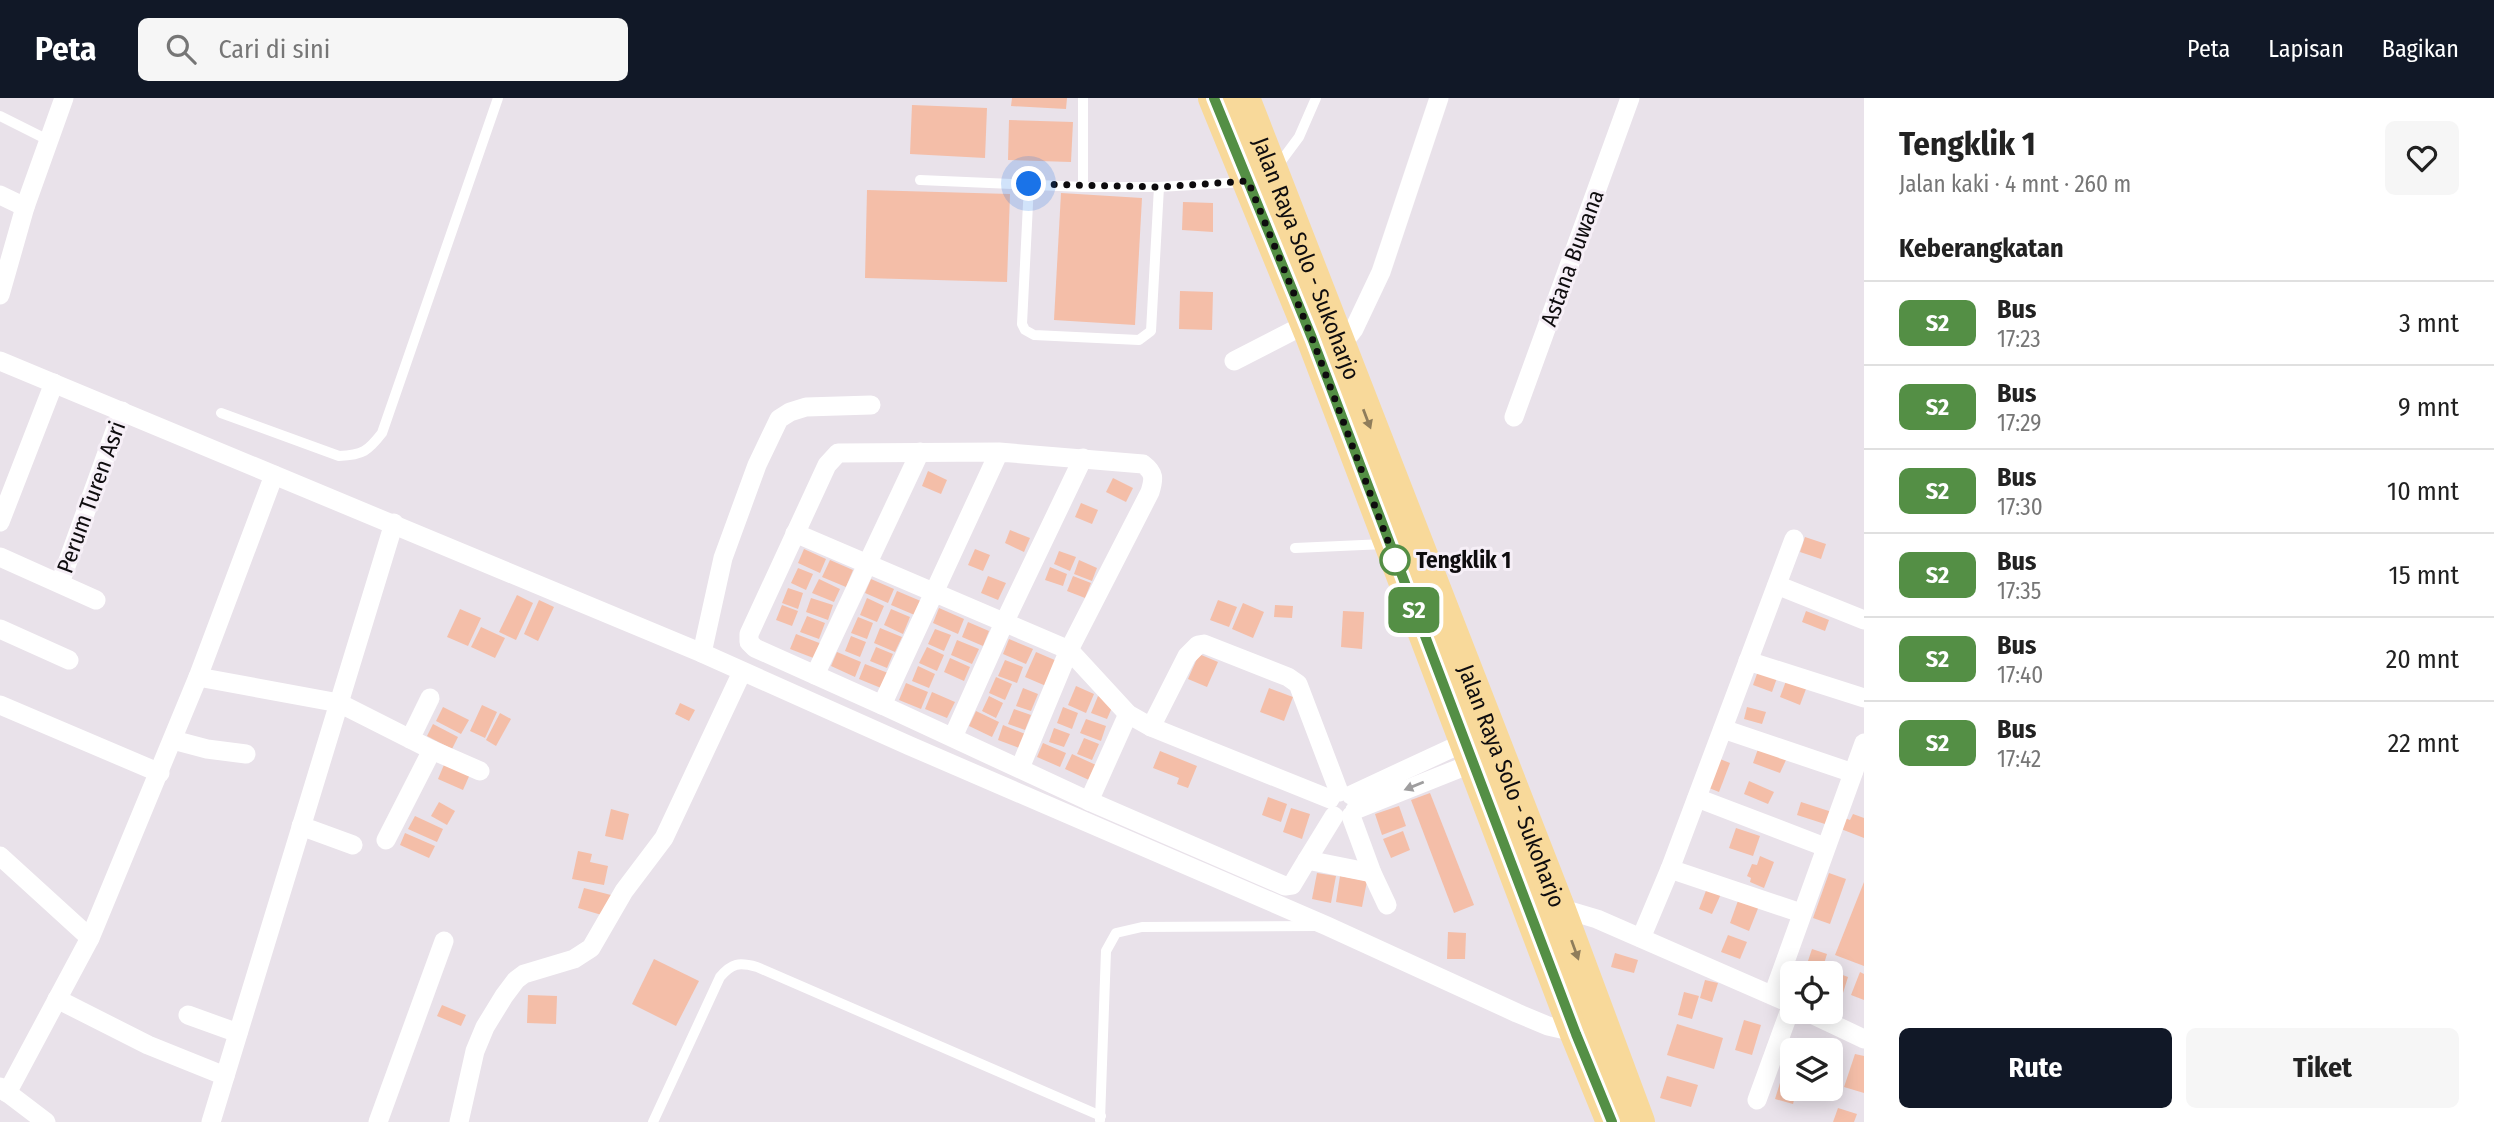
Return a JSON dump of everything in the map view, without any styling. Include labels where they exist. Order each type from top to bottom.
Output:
[{"type":"main road","name":"Jalan Raya Solo - Sukoharjo","points":[[1214,98],[1261,176]]},
{"type":"main road","name":"Jalan Raya Solo - Sukoharjo","points":[[1244,98],[1261,176],[1546,912],[1590,1034],[1612,1122]]},
{"type":"main road","name":"Jalan Raya Solo - Sukoharjo","points":[[1322,333],[1389,544],[1469,753],[1546,912]]},
{"type":"main road","name":"Jalan Raya Solo - Sukoharjo","points":[[1590,1034],[1639,1122]]},
{"type":"street","points":[[0,295],[25,207],[64,98]]},
{"type":"street","points":[[1234,361],[1322,333],[1354,329],[1381,272],[1439,98]]},
{"type":"street","name":"Astana Buwana","points":[[1514,417],[1630,98]]},
{"type":"street","points":[[0,195],[25,207]]},
{"type":"street","points":[[0,360],[702,653],[1327,926],[1517,1013],[1590,1034]]},
{"type":"street","points":[[0,522],[54,383]]},
{"type":"street","points":[[702,653],[723,558],[757,465],[779,419],[806,407],[871,405]]},
{"type":"street","name":"Perum Turen Asri","points":[[60,583],[122,411]]},
{"type":"street","points":[[1020,768],[1069,650],[1150,492],[1154,478],[1150,470],[1143,464],[999,452],[842,452],[834,455],[749,634],[749,640],[755,648],[1089,801],[1285,886],[1292,885],[1343,804],[1469,753]]},
{"type":"street","points":[[815,675],[920,452]]},
{"type":"street","points":[[882,705],[999,452]]},
{"type":"street","points":[[953,737],[1083,458]]},
{"type":"street","points":[[46,1122],[4,1090],[90,938],[156,771],[173,740],[274,475]]},
{"type":"street","points":[[211,1122],[394,523]]},
{"type":"street","points":[[795,533],[1069,650],[1128,714],[1151,727],[1343,804]]},
{"type":"street","points":[[1641,938],[1670,869],[1794,539]]},
{"type":"street","name":"Perum Turen Asri","points":[[0,557],[96,600]]},
{"type":"street","points":[[1777,585],[1864,620]]},
{"type":"street","points":[[0,629],[69,660]]},
{"type":"street","points":[[1151,727],[1187,656],[1198,645],[1204,644],[1288,677],[1298,684],[1343,804],[1387,905]]},
{"type":"street","points":[[1748,661],[1864,698]]},
{"type":"street","points":[[459,1122],[475,1051],[485,1027],[504,996],[524,974],[574,959],[591,948],[624,891],[660,845],[742,672]]},
{"type":"street","points":[[198,677],[339,703],[480,771]]},
{"type":"street","points":[[410,739],[430,698]]},
{"type":"street","points":[[0,705],[156,771]]},
{"type":"street","points":[[1089,801],[1128,714]]},
{"type":"street","points":[[1723,729],[1853,773]]},
{"type":"street","points":[[173,740],[207,749],[246,754]]},
{"type":"street","points":[[1773,995],[1864,743]]},
{"type":"street","points":[[386,840],[432,750]]},
{"type":"street","points":[[1697,798],[1825,847]]},
{"type":"street","points":[[301,826],[353,845]]},
{"type":"street","points":[[0,856],[90,938]]},
{"type":"street","points":[[1307,860],[1371,873]]},
{"type":"street","points":[[1670,869],[1801,913]]},
{"type":"street","points":[[1546,912],[1597,919],[1780,998]]},
{"type":"street","points":[[377,1122],[444,941]]},
{"type":"street","points":[[57,999],[148,1045],[225,1076]]},
{"type":"street","points":[[188,1015],[238,1033]]},
{"type":"street","points":[[1757,1100],[1785,1024]]},
{"type":"street","points":[[1832,1024],[1864,1039]]},
{"type":"lane","points":[[221,413],[339,456],[356,455],[370,449],[382,433],[498,98]]},
{"type":"lane","points":[[1083,98],[1083,187]]},
{"type":"lane","points":[[919,180],[1083,187],[1159,187],[1261,176],[1299,137],[1315,98]]},
{"type":"lane","points":[[0,116],[50,141]]},
{"type":"lane","points":[[1029,184],[1022,324],[1026,330],[1034,335],[1139,340],[1151,331],[1159,187]]},
{"type":"lane","points":[[1295,548],[1389,544]]},
{"type":"lane","points":[[653,1122],[720,977],[730,966],[741,962],[770,972],[1100,1119],[1106,951],[1116,933],[1142,927],[1327,926]]},
{"type":"building","points":[[1012,98],[1067,98],[1066,109],[1011,106]]},
{"type":"building","points":[[912,105],[987,108],[985,158],[910,154]]},
{"type":"building","points":[[1009,120],[1073,122],[1071,162],[1008,160]]},
{"type":"building","points":[[867,190],[1010,194],[1007,282],[865,278]]},
{"type":"building","points":[[1061,193],[1142,198],[1135,325],[1054,320]]},
{"type":"building","points":[[1183,202],[1213,203],[1213,232],[1182,230]]},
{"type":"building","points":[[1180,291],[1213,292],[1212,330],[1179,329]]},
{"type":"building","points":[[928,471],[947,480],[941,494],[922,486]]},
{"type":"building","points":[[1113,478],[1133,488],[1126,502],[1106,492]]},
{"type":"building","points":[[1081,503],[1098,510],[1092,524],[1075,517]]},
{"type":"building","points":[[1010,530],[1030,538],[1024,552],[1005,543]]},
{"type":"building","points":[[1805,537],[1826,544],[1821,559],[1800,552]]},
{"type":"building","points":[[804,549],[826,559],[820,573],[798,563]]},
{"type":"building","points":[[975,549],[990,555],[983,571],[968,565]]},
{"type":"building","points":[[1059,551],[1076,557],[1070,571],[1054,564]]},
{"type":"building","points":[[830,560],[853,570],[846,587],[822,577]]},
{"type":"building","points":[[1079,560],[1097,568],[1092,581],[1074,574]]},
{"type":"building","points":[[1050,567],[1067,574],[1063,586],[1045,580]]},
{"type":"building","points":[[798,568],[813,574],[806,590],[791,583]]},
{"type":"building","points":[[988,576],[1006,583],[998,600],[981,593]]},
{"type":"building","points":[[1073,576],[1091,583],[1085,598],[1067,591]]},
{"type":"building","points":[[819,579],[840,589],[834,602],[812,593]]},
{"type":"building","points":[[871,579],[894,589],[888,603],[865,593]]},
{"type":"building","points":[[788,588],[803,593],[798,609],[782,603]]},
{"type":"building","points":[[897,591],[923,602],[917,616],[891,605]]},
{"type":"building","points":[[517,595],[533,603],[516,640],[499,632]]},
{"type":"building","points":[[811,598],[833,605],[828,620],[806,612]]},
{"type":"building","points":[[867,598],[884,606],[877,622],[860,615]]},
{"type":"building","points":[[539,600],[554,607],[538,641],[524,634]]},
{"type":"building","points":[[1218,600],[1237,607],[1229,627],[1210,620]]},
{"type":"building","points":[[1243,603],[1264,612],[1253,638],[1232,629]]},
{"type":"building","points":[[782,605],[798,611],[792,626],[776,620]]},
{"type":"building","points":[[1275,605],[1293,606],[1292,618],[1274,617]]},
{"type":"building","points":[[939,608],[964,619],[958,634],[933,623]]},
{"type":"building","points":[[460,609],[481,618],[468,646],[447,637]]},
{"type":"building","points":[[891,609],[910,617],[903,634],[884,625]]},
{"type":"building","points":[[1343,611],[1364,612],[1362,649],[1341,647]]},
{"type":"building","points":[[1806,611],[1829,620],[1825,631],[1802,622]]},
{"type":"building","points":[[807,616],[825,623],[819,639],[800,632]]},
{"type":"building","points":[[858,617],[873,623],[867,639],[851,633]]},
{"type":"building","points":[[968,622],[989,631],[983,646],[962,637]]},
{"type":"building","points":[[481,627],[505,638],[495,658],[471,647]]},
{"type":"building","points":[[880,628],[902,637],[895,652],[874,643]]},
{"type":"building","points":[[935,629],[951,635],[944,651],[928,644]]},
{"type":"building","points":[[796,634],[822,644],[816,659],[790,649]]},
{"type":"building","points":[[851,636],[866,642],[860,657],[845,651]]},
{"type":"building","points":[[1009,639],[1033,649],[1026,664],[1003,654]]},
{"type":"building","points":[[957,640],[979,649],[972,664],[951,655]]},
{"type":"building","points":[[876,647],[893,654],[887,668],[870,661]]},
{"type":"building","points":[[927,647],[944,655],[937,671],[919,663]]},
{"type":"building","points":[[837,652],[861,662],[855,677],[831,666]]},
{"type":"building","points":[[1036,652],[1057,661],[1046,686],[1025,677]]},
{"type":"building","points":[[1199,654],[1218,662],[1207,687],[1188,679]]},
{"type":"building","points":[[950,658],[970,667],[964,681],[944,672]]},
{"type":"building","points":[[1005,660],[1023,667],[1017,683],[998,676]]},
{"type":"building","points":[[865,664],[888,673],[881,688],[859,679]]},
{"type":"building","points":[[918,666],[935,674],[929,688],[912,681]]},
{"type":"building","points":[[1758,671],[1777,678],[1772,692],[1753,685]]},
{"type":"building","points":[[996,677],[1012,684],[1005,700],[989,693]]},
{"type":"building","points":[[1786,681],[1806,689],[1800,705],[1780,697]]},
{"type":"building","points":[[906,683],[928,692],[921,709],[899,700]]},
{"type":"building","points":[[1076,686],[1094,694],[1086,713],[1068,705]]},
{"type":"building","points":[[1023,688],[1038,694],[1031,711],[1016,706]]},
{"type":"building","points":[[1269,688],[1293,697],[1284,721],[1260,712]]},
{"type":"building","points":[[932,692],[955,702],[947,718],[925,709]]},
{"type":"building","points":[[989,696],[1003,703],[996,718],[982,711]]},
{"type":"building","points":[[1098,696],[1114,703],[1107,719],[1091,713]]},
{"type":"building","points":[[680,703],[695,710],[689,721],[675,714]]},
{"type":"building","points":[[482,705],[497,712],[485,738],[470,731]]},
{"type":"building","points":[[443,707],[469,720],[461,734],[436,721]]},
{"type":"building","points":[[1063,707],[1078,713],[1072,729],[1057,723]]},
{"type":"building","points":[[1747,707],[1766,712],[1762,724],[1744,719]]},
{"type":"building","points":[[1014,709],[1031,715],[1025,730],[1008,724]]},
{"type":"building","points":[[976,711],[999,722],[992,737],[969,726]]},
{"type":"building","points":[[500,713],[511,719],[496,746],[486,740]]},
{"type":"building","points":[[1086,719],[1106,726],[1101,741],[1080,733]]},
{"type":"building","points":[[433,724],[458,737],[452,749],[427,736]]},
{"type":"building","points":[[1003,725],[1025,734],[1019,748],[998,740]]},
{"type":"building","points":[[1054,728],[1070,734],[1064,747],[1049,742]]},
{"type":"building","points":[[1084,738],[1099,744],[1092,760],[1077,754]]},
{"type":"building","points":[[1043,743],[1066,753],[1060,767],[1037,757]]},
{"type":"building","points":[[1758,749],[1786,760],[1780,773],[1753,763]]},
{"type":"building","points":[[1160,751],[1197,766],[1188,788],[1177,784],[1179,778],[1153,768]]},
{"type":"building","points":[[1072,754],[1096,765],[1089,780],[1065,769]]},
{"type":"building","points":[[1720,759],[1730,763],[1719,792],[1709,788]]},
{"type":"building","points":[[446,760],[471,772],[463,790],[438,779]]},
{"type":"building","points":[[1749,781],[1774,792],[1768,804],[1744,794]]},
{"type":"building","points":[[1430,793],[1474,905],[1454,913],[1411,800]]},
{"type":"building","points":[[1268,797],[1287,804],[1281,822],[1262,815]]},
{"type":"building","points":[[439,802],[455,811],[447,825],[431,816]]},
{"type":"building","points":[[1801,802],[1832,812],[1828,825],[1797,815]]},
{"type":"building","points":[[1399,806],[1406,826],[1382,835],[1375,814]]},
{"type":"building","points":[[1291,808],[1310,814],[1302,839],[1283,832]]},
{"type":"building","points":[[611,809],[629,814],[623,840],[605,836]]},
{"type":"building","points":[[1853,814],[1864,818],[1864,838],[1841,829],[1845,818],[1850,820]]},
{"type":"building","points":[[415,816],[443,829],[437,842],[408,829]]},
{"type":"building","points":[[1736,828],[1760,836],[1753,856],[1729,848]]},
{"type":"building","points":[[1403,831],[1410,850],[1391,858],[1383,839]]},
{"type":"building","points":[[405,833],[435,846],[429,858],[400,845]]},
{"type":"building","points":[[578,851],[592,854],[590,862],[608,866],[604,885],[572,879]]},
{"type":"building","points":[[1760,856],[1774,862],[1764,888],[1750,882],[1751,878],[1747,876],[1752,864],[1757,865]]},
{"type":"building","points":[[1317,873],[1336,876],[1331,903],[1312,899]]},
{"type":"building","points":[[1829,873],[1846,879],[1830,924],[1813,918]]},
{"type":"building","points":[[1340,876],[1367,881],[1362,907],[1336,902]]},
{"type":"building","points":[[1864,882],[1864,966],[1835,955]]},
{"type":"building","points":[[584,888],[611,895],[605,916],[578,908]]},
{"type":"building","points":[[1707,888],[1721,894],[1712,914],[1699,909]]},
{"type":"building","points":[[1739,898],[1759,906],[1749,931],[1730,923]]},
{"type":"building","points":[[1448,932],[1466,933],[1465,959],[1447,959]]},
{"type":"building","points":[[1728,935],[1747,942],[1740,959],[1721,952]]},
{"type":"building","points":[[1812,949],[1827,954],[1825,961],[1808,961]]},
{"type":"building","points":[[1615,953],[1638,960],[1634,973],[1611,967]]},
{"type":"building","points":[[654,959],[699,981],[676,1026],[632,1004]]},
{"type":"building","points":[[1860,972],[1864,974],[1864,1000],[1851,995]]},
{"type":"building","points":[[1843,975],[1848,977],[1843,993]]},
{"type":"building","points":[[1705,980],[1718,983],[1712,1002],[1700,998]]},
{"type":"building","points":[[1684,992],[1699,996],[1692,1019],[1678,1015]]},
{"type":"building","points":[[528,995],[557,996],[556,1024],[527,1023]]},
{"type":"building","points":[[442,1005],[466,1015],[461,1026],[437,1016]]},
{"type":"building","points":[[1744,1020],[1761,1025],[1752,1055],[1735,1050]]},
{"type":"building","points":[[1677,1024],[1723,1038],[1714,1069],[1667,1055]]},
{"type":"building","points":[[1855,1054],[1864,1056],[1864,1093],[1844,1087]]},
{"type":"building","points":[[1667,1076],[1698,1085],[1691,1107],[1660,1098]]},
{"type":"building","points":[[1780,1083],[1780,1100],[1775,1099]]},
{"type":"building","points":[[1838,1108],[1857,1114],[1854,1122],[1833,1122]]},
{"type":"bus line","name":"S2","points":[[1214,98],[1312,338],[1576,1034],[1612,1122]]},
{"type":"place","name":"Tengklik 1","points":[[1395,560]]},
{"type":"route","points":[[1029,184],[1159,187],[1248,181],[1312,338],[1398,568],[1395,560]]}]
